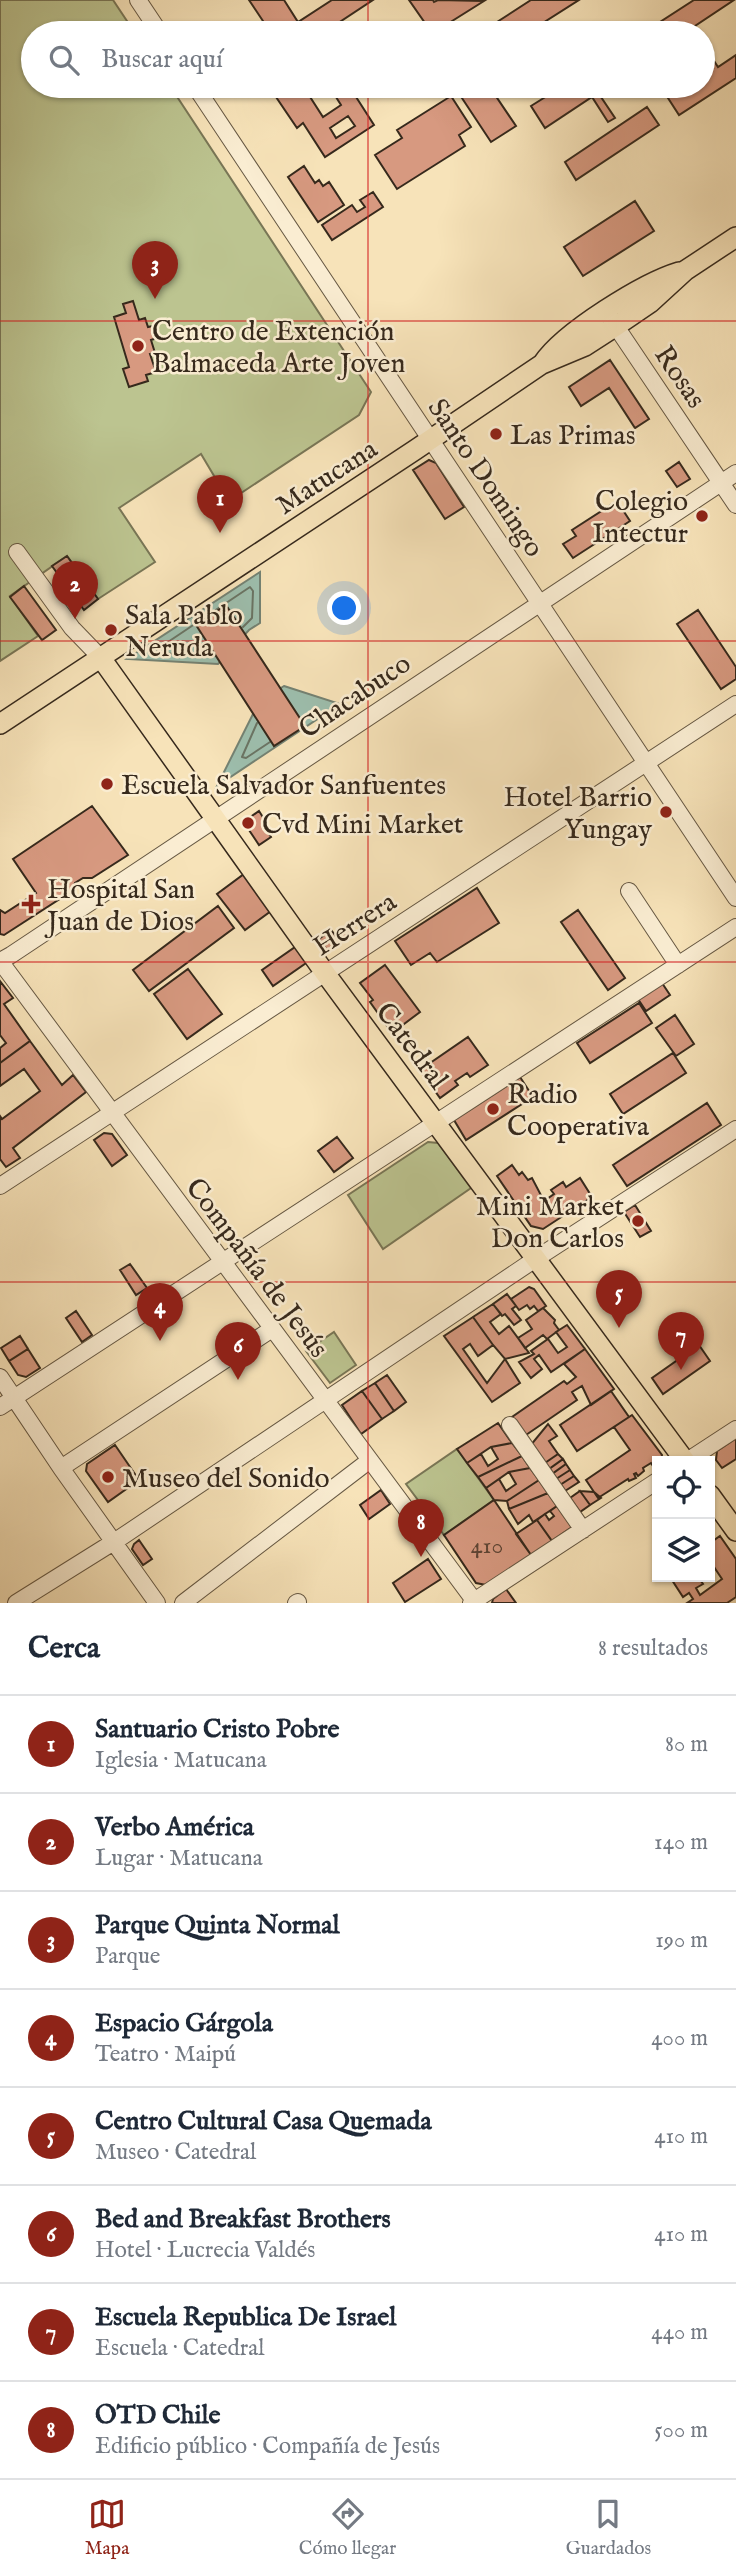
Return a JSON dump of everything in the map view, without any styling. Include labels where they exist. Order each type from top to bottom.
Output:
[{"type":"main road","name":"Matucana","points":[[0,724],[542,364],[585,346],[611,319],[650,303],[686,270],[736,237]]},
{"type":"main road","name":"Catedral","points":[[101,658],[325,973],[682,1456]]},
{"type":"main road","points":[[715,1502],[736,1531]]},
{"type":"street","points":[[138,0],[152,21]]},
{"type":"street","name":"Santo Domingo","points":[[203,98],[736,898]]},
{"type":"street","name":"Rosas","points":[[611,319],[736,505]]},
{"type":"street","name":"Chacabuco","points":[[0,961],[736,473]]},
{"type":"street","points":[[17,552],[72,628],[101,658]]},
{"type":"street","name":"Herrera","points":[[0,1186],[736,704]]},
{"type":"street","points":[[629,891],[678,965]]},
{"type":"street","points":[[7,1402],[736,927]]},
{"type":"street","name":"Compañía de Jesús","points":[[0,961],[474,1602]]},
{"type":"street","points":[[16,1603],[113,1543],[537,1258],[736,1129]]},
{"type":"street","points":[[61,1468],[272,1329]]},
{"type":"street","points":[[0,1377],[7,1402],[61,1468],[157,1603]]},
{"type":"street","points":[[510,1425],[583,1530]]},
{"type":"street","points":[[694,1456],[736,1429]]},
{"type":"street","points":[[183,1603],[370,1460]]},
{"type":"street","points":[[474,1602],[652,1484]]},
{"type":"green space","points":[[0,0],[113,0],[127,21],[21,21],[21,98],[178,98],[371,392],[359,415],[229,501],[201,454],[119,508],[155,562],[98,599],[67,556],[10,596],[38,636],[0,661]]},
{"type":"green space","points":[[428,1142],[438,1143],[471,1188],[383,1249],[348,1195]]},
{"type":"green space","points":[[334,1332],[356,1365],[330,1383],[306,1351]]},
{"type":"green space","points":[[457,1449],[494,1500],[444,1535],[406,1484]]},
{"type":"water","points":[[260,572],[260,623],[249,630],[218,664],[127,659]]},
{"type":"water","points":[[284,686],[340,704],[217,786],[259,702]]},
{"type":"building","points":[[249,0],[284,0],[297,21],[263,21]]},
{"type":"building","points":[[332,0],[373,0],[341,21],[300,21]]},
{"type":"building","points":[[409,0],[484,1],[452,21],[424,21]]},
{"type":"building","points":[[531,0],[579,0],[546,21],[499,21]]},
{"type":"building","points":[[694,0],[734,0],[702,21],[662,21]]},
{"type":"building","points":[[736,55],[736,78],[715,92],[715,62],[718,67]]},
{"type":"building","points":[[277,98],[311,98],[323,117],[341,105],[337,98],[357,98],[374,125],[325,157],[303,123],[297,128]],"holes":[[[348,116],[355,126],[336,138],[330,128]]]},
{"type":"building","points":[[448,98],[452,98],[471,127],[459,135],[465,146],[397,189],[375,155],[402,138],[397,130]]},
{"type":"building","points":[[462,98],[497,98],[516,126],[491,142]]},
{"type":"building","points":[[544,98],[590,98],[545,128],[531,106]]},
{"type":"building","points":[[593,98],[602,98],[615,118],[608,122]]},
{"type":"building","points":[[668,98],[705,98],[679,115]]},
{"type":"building","points":[[647,107],[659,125],[576,180],[565,162]]},
{"type":"building","points":[[304,166],[315,183],[319,180],[323,186],[329,182],[344,205],[318,222],[288,177]]},
{"type":"building","points":[[373,192],[383,207],[332,240],[322,225],[352,205],[357,212],[365,207],[360,200]]},
{"type":"building","points":[[635,201],[654,231],[583,276],[564,247]]},
{"type":"building","name":"Centro de Extención Balmaceda Arte Joven","points":[[133,301],[139,320],[145,318],[148,327],[153,326],[157,338],[151,340],[155,353],[150,354],[156,372],[146,375],[148,381],[129,387],[123,369],[129,367],[114,317],[126,313],[123,304]]},
{"type":"building","points":[[610,360],[649,419],[635,428],[609,388],[581,406],[569,387]]},
{"type":"building","points":[[429,460],[436,463],[464,507],[445,519],[413,470]]},
{"type":"building","points":[[679,462],[690,479],[677,487],[666,471]]},
{"type":"building","points":[[617,501],[630,521],[573,558],[563,544],[576,536],[572,530]]},
{"type":"building","points":[[67,556],[98,599],[84,610],[52,566]]},
{"type":"building","points":[[24,586],[56,630],[42,640],[10,597]]},
{"type":"building","points":[[226,605],[305,726],[274,746],[196,625]]},
{"type":"building","points":[[698,610],[736,667],[736,679],[721,689],[677,624]]},
{"type":"building","name":"Hospital San Juan de Dios","points":[[92,806],[128,855],[92,878],[83,878],[75,883],[72,891],[4,935],[0,934],[0,910],[5,913],[36,893],[13,859]]},
{"type":"building","points":[[259,811],[266,822],[263,825],[271,837],[259,845],[245,824],[246,820]]},
{"type":"building","points":[[244,874],[271,911],[245,930],[217,894]]},
{"type":"building","points":[[477,888],[499,923],[437,962],[430,953],[411,965],[395,941]]},
{"type":"building","points":[[218,906],[234,928],[149,991],[133,970]]},
{"type":"building","points":[[578,910],[625,978],[608,990],[561,922]]},
{"type":"building","points":[[347,926],[353,934],[327,950],[319,939],[331,930],[335,935]]},
{"type":"building","points":[[298,945],[309,961],[273,986],[262,970]]},
{"type":"building","points":[[385,965],[420,1012],[392,1033],[360,983]]},
{"type":"building","points":[[188,969],[222,1014],[187,1039],[154,994]]},
{"type":"building","points":[[0,981],[13,998],[4,1004],[30,1041],[0,1063],[0,1048],[6,1043],[0,1035]]},
{"type":"building","points":[[662,983],[670,995],[646,1011],[638,999]]},
{"type":"building","points":[[639,1003],[652,1023],[590,1063],[577,1043]]},
{"type":"building","points":[[675,1015],[694,1044],[676,1056],[656,1028]]},
{"type":"building","points":[[468,1037],[488,1065],[470,1077],[467,1073],[455,1081],[458,1085],[440,1098],[420,1070]]},
{"type":"building","points":[[30,1041],[62,1085],[73,1075],[86,1092],[13,1148],[20,1158],[6,1167],[0,1159],[0,1116],[2,1119],[40,1091],[24,1069],[0,1086],[0,1063]]},
{"type":"building","points":[[673,1053],[686,1073],[623,1114],[610,1094]]},
{"type":"building","name":"Radio Cooperativa","points":[[520,1077],[533,1097],[466,1140],[454,1120]]},
{"type":"building","points":[[707,1103],[721,1125],[627,1186],[613,1165]]},
{"type":"building","points":[[104,1133],[112,1134],[127,1155],[112,1166],[94,1140]]},
{"type":"building","points":[[337,1137],[353,1158],[334,1172],[318,1151]]},
{"type":"building","points":[[512,1165],[519,1175],[522,1172],[528,1180],[532,1178],[544,1201],[554,1194],[551,1190],[563,1182],[566,1187],[580,1178],[592,1197],[543,1229],[531,1226],[497,1176]]},
{"type":"building","name":"Mini Market Don Carlos","points":[[635,1205],[651,1231],[640,1237],[624,1212]]},
{"type":"building","points":[[130,1264],[147,1288],[136,1295],[120,1270]]},
{"type":"building","points":[[529,1287],[534,1289],[546,1306],[538,1311],[534,1306],[530,1309],[527,1305],[519,1310],[511,1299]]},
{"type":"building","points":[[507,1294],[516,1306],[512,1309],[521,1320],[514,1325],[505,1314],[502,1316],[493,1304]]},
{"type":"building","points":[[493,1304],[501,1314],[490,1322],[499,1334],[509,1326],[529,1353],[505,1359],[493,1345],[473,1317]]},
{"type":"building","points":[[543,1308],[555,1320],[559,1330],[547,1339],[543,1335],[525,1348],[518,1338],[532,1329],[526,1320]]},
{"type":"building","points":[[76,1311],[92,1335],[82,1342],[66,1318]]},
{"type":"building","points":[[473,1317],[493,1345],[478,1356],[470,1344],[463,1349],[487,1383],[505,1359],[520,1383],[492,1402],[444,1336]]},
{"type":"building","points":[[567,1325],[585,1349],[551,1372],[539,1355],[534,1359],[542,1369],[531,1378],[519,1362],[534,1354],[531,1351],[548,1339],[558,1353],[567,1347],[556,1332]]},
{"type":"building","points":[[20,1336],[28,1349],[9,1361],[1,1348]]},
{"type":"building","points":[[699,1345],[710,1361],[663,1394],[652,1378]]},
{"type":"building","points":[[28,1349],[40,1368],[26,1377],[18,1375],[9,1361]]},
{"type":"building","points":[[585,1349],[614,1389],[591,1405],[582,1386],[572,1392],[577,1400],[526,1435],[512,1417],[564,1381],[567,1384],[576,1377],[564,1364]]},
{"type":"building","points":[[387,1375],[406,1402],[394,1411],[375,1383]]},
{"type":"building","points":[[375,1383],[394,1411],[382,1419],[362,1391]]},
{"type":"building","points":[[362,1391],[382,1419],[361,1434],[342,1405]]},
{"type":"building","points":[[611,1391],[629,1417],[577,1451],[560,1425]]},
{"type":"building","points":[[632,1415],[662,1456],[652,1456],[652,1464],[643,1468],[644,1471],[638,1476],[634,1474],[636,1478],[629,1481],[628,1479],[598,1498],[586,1480],[630,1450],[614,1427]]},
{"type":"building","points":[[498,1423],[512,1443],[491,1447],[467,1463],[457,1449]]},
{"type":"building","points":[[548,1424],[557,1436],[549,1441],[558,1454],[545,1463],[530,1446]]},
{"type":"building","points":[[736,1438],[736,1459],[722,1468],[716,1460],[717,1451]]},
{"type":"building","points":[[512,1443],[522,1456],[478,1477],[467,1463],[481,1454],[488,1466],[498,1459],[491,1447]]},
{"type":"building","points":[[115,1445],[139,1480],[108,1502],[86,1471],[87,1464]]},
{"type":"building","points":[[558,1454],[563,1459],[549,1469],[545,1463]]},
{"type":"building","points":[[522,1456],[530,1468],[509,1472],[486,1488],[478,1477]]},
{"type":"building","points":[[563,1459],[566,1464],[552,1474],[549,1469]]},
{"type":"building","points":[[566,1464],[570,1470],[556,1479],[552,1474]]},
{"type":"building","points":[[530,1468],[539,1480],[507,1501],[494,1500],[486,1488],[499,1479],[506,1491],[516,1484],[509,1472]]},
{"type":"building","points":[[570,1470],[574,1476],[560,1485],[556,1479]]},
{"type":"building","points":[[574,1476],[579,1482],[565,1491],[560,1485]]},
{"type":"building","points":[[539,1480],[548,1493],[509,1509],[507,1501]]},
{"type":"building","points":[[381,1490],[390,1504],[369,1519],[360,1505]]},
{"type":"building","points":[[580,1491],[594,1492],[601,1498],[590,1505]]},
{"type":"building","points":[[580,1491],[590,1505],[580,1512],[570,1498]]},
{"type":"building","points":[[548,1493],[557,1506],[533,1522],[529,1515],[518,1524],[509,1509]]},
{"type":"building","points":[[494,1500],[531,1555],[486,1585],[476,1583],[444,1535]]},
{"type":"building","points":[[557,1506],[572,1527],[552,1541],[537,1520],[545,1514],[549,1520],[554,1516],[550,1511]]},
{"type":"building","points":[[537,1520],[552,1541],[531,1555],[516,1534]]},
{"type":"building","points":[[720,1536],[736,1559],[736,1597],[727,1603],[687,1603],[693,1599],[689,1593],[683,1597],[673,1582],[702,1582],[703,1584],[696,1588],[700,1595],[722,1579],[715,1568],[715,1540]]},
{"type":"building","points":[[139,1540],[152,1559],[143,1565],[132,1549]]},
{"type":"building","points":[[428,1559],[441,1579],[405,1602],[393,1583]]},
{"type":"building","points":[[506,1589],[516,1603],[492,1603],[493,1599]]},
{"type":"place","name":"Parque Quinta Normal","points":[[155,299]]},
{"type":"place","name":"Centro de Extención Balmaceda Arte Joven","points":[[138,346]]},
{"type":"place","name":"Las Primas","points":[[496,434]]},
{"type":"place","name":"Colegio Intectur","points":[[702,516]]},
{"type":"place","name":"Santuario Cristo Pobre","points":[[220,533]]},
{"type":"place","name":"Verbo América","points":[[75,619]]},
{"type":"place","name":"Sala Pablo Neruda","points":[[111,630]]},
{"type":"place","name":"Escuela Salvador Sanfuentes","points":[[107,784]]},
{"type":"place","name":"Hotel Barrio Yungay","points":[[666,812]]},
{"type":"place","name":"Cvd Mini Market","points":[[248,823]]},
{"type":"place","name":"Hospital San Juan de Dios","points":[[31,904]]},
{"type":"place","name":"Radio Cooperativa","points":[[493,1109]]},
{"type":"place","name":"Mini Market Don Carlos","points":[[638,1221]]},
{"type":"place","name":"Centro Cultural Casa Quemada","points":[[619,1328]]},
{"type":"place","name":"Espacio Gárgola","points":[[160,1341]]},
{"type":"place","name":"Escuela Republica De Israel","points":[[681,1370]]},
{"type":"place","name":"Bed and Breakfast Brothers","points":[[238,1380]]},
{"type":"place","name":"Museo del Sonido","points":[[108,1477]]},
{"type":"place","name":"OTD Chile","points":[[421,1557]]}]
